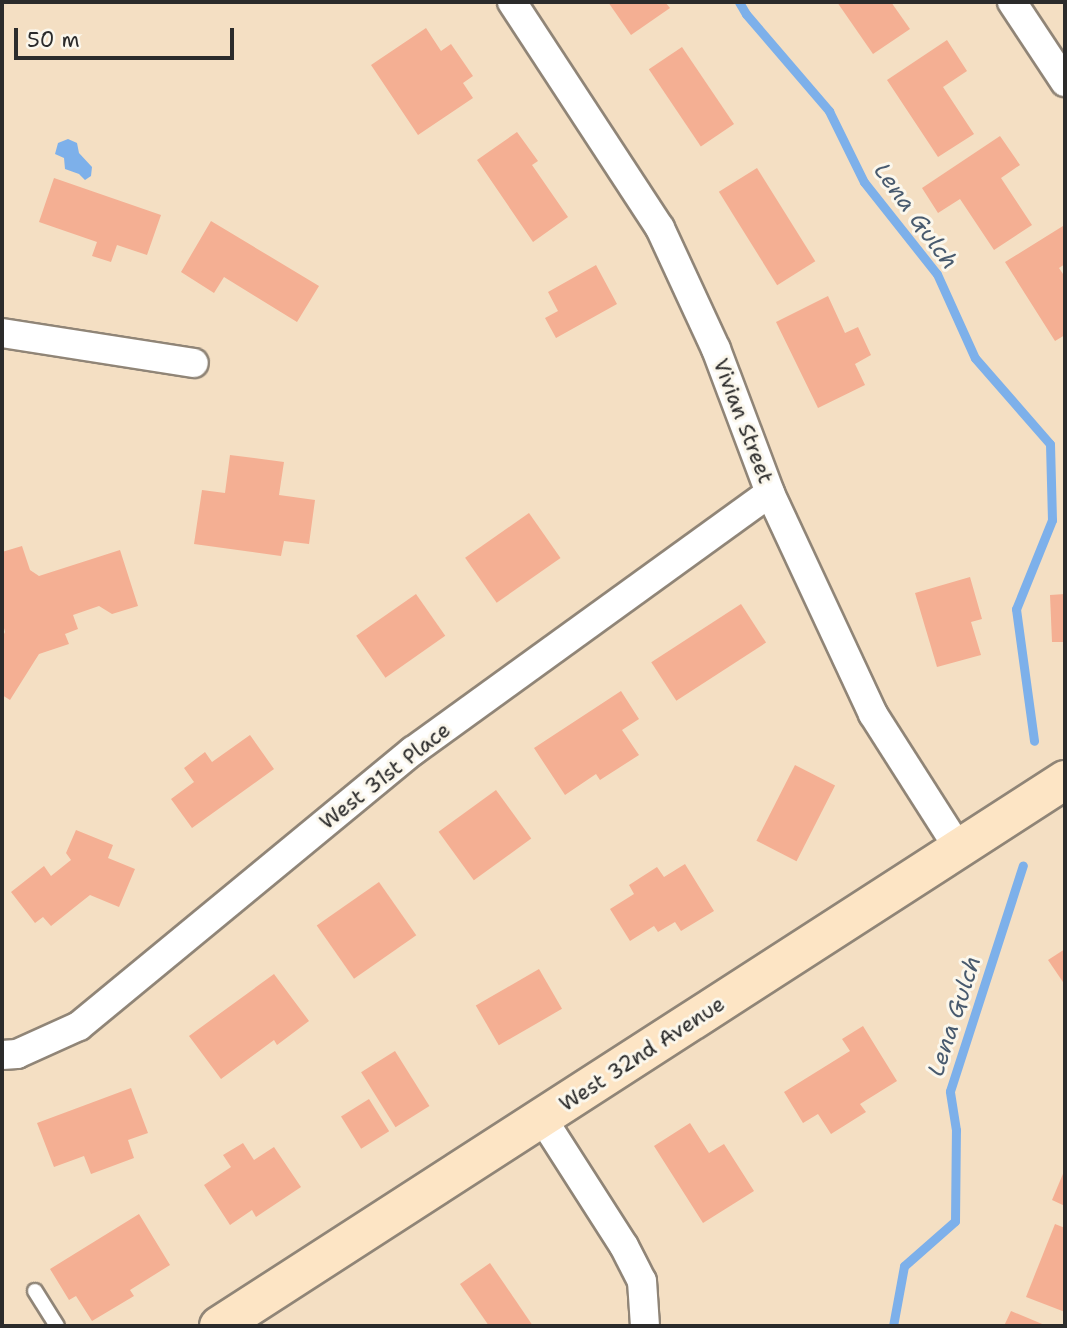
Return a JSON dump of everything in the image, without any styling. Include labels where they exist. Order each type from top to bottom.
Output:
[{"type":"street","name":"Vivian Street","points":[[512,2],[660,228],[716,349],[770,493],[873,714],[960,849]]},
{"type":"street","points":[[1012,2],[1065,82]]},
{"type":"street","points":[[2,333],[194,363]]},
{"type":"street","name":"West 31st Place","points":[[2,1055],[17,1054],[79,1026],[413,751],[770,493]]},
{"type":"street","name":"West 32nd Avenue","points":[[219,1326],[1065,780]]},
{"type":"street","points":[[542,1118],[624,1246],[642,1281],[645,1326]]},
{"type":"lane","points":[[35,1291],[57,1326]]},
{"type":"water","points":[[68,139],[77,143],[79,153],[92,167],[91,176],[85,180],[79,174],[65,169],[64,158],[55,154],[58,143]]},
{"type":"building","points":[[608,2],[665,2],[670,8],[631,35]]},
{"type":"building","points":[[837,2],[891,2],[910,29],[873,54]]},
{"type":"building","points":[[426,28],[441,51],[451,44],[473,76],[463,83],[473,98],[418,135],[371,65]]},
{"type":"building","points":[[947,40],[967,71],[943,87],[974,134],[938,157],[887,80]]},
{"type":"building","points":[[682,47],[734,124],[701,146],[649,69]]},
{"type":"building","points":[[517,132],[538,161],[532,165],[568,217],[533,242],[477,160]]},
{"type":"building","points":[[1000,136],[1020,165],[1001,178],[1032,225],[994,250],[960,199],[938,213],[922,188]]},
{"type":"building","points":[[757,168],[815,261],[777,285],[719,192]]},
{"type":"building","points":[[54,178],[161,215],[147,255],[117,245],[111,262],[92,256],[97,242],[39,222]]},
{"type":"building","points":[[211,221],[319,286],[297,322],[224,277],[214,293],[181,272]]},
{"type":"building","points":[[1063,226],[1065,264],[1059,268],[1065,277],[1065,335],[1055,341],[1005,262]]},
{"type":"building","points":[[596,265],[617,304],[556,338],[545,318],[558,311],[548,292]]},
{"type":"building","points":[[828,296],[845,333],[858,327],[871,355],[855,364],[865,385],[818,408],[776,322]]},
{"type":"building","points":[[230,455],[284,462],[279,495],[315,500],[309,544],[284,541],[281,556],[194,544],[202,490],[225,493]]},
{"type":"building","points":[[529,513],[561,558],[497,603],[465,558]]},
{"type":"building","points":[[22,546],[30,570],[39,576],[120,550],[138,606],[112,614],[99,606],[73,615],[78,629],[65,634],[69,644],[39,654],[10,700],[2,695],[2,638],[5,632],[2,620],[2,552]]},
{"type":"building","points":[[970,577],[982,619],[971,622],[981,655],[937,667],[915,593]]},
{"type":"building","points":[[416,594],[445,636],[385,678],[356,636]]},
{"type":"building","points":[[1065,594],[1065,642],[1052,642],[1050,595]]},
{"type":"building","points":[[741,604],[766,643],[676,701],[651,662]]},
{"type":"building","points":[[621,691],[639,719],[622,730],[639,755],[600,780],[596,774],[565,795],[534,748]]},
{"type":"building","points":[[250,735],[274,769],[192,828],[171,799],[194,782],[184,768],[205,752],[212,762]]},
{"type":"building","points":[[795,765],[835,785],[797,861],[756,841]]},
{"type":"building","points":[[496,790],[531,839],[474,880],[439,832]]},
{"type":"building","points":[[76,830],[113,845],[108,858],[135,869],[119,907],[90,895],[51,926],[43,917],[35,923],[11,892],[44,866],[51,876],[71,860],[66,853]]},
{"type":"building","points":[[685,864],[714,911],[681,931],[675,922],[658,932],[654,926],[630,941],[610,909],[634,894],[629,885],[657,867],[664,877]]},
{"type":"building","points":[[379,882],[416,935],[354,979],[317,926]]},
{"type":"building","points":[[1065,949],[1065,985],[1048,960]]},
{"type":"building","points":[[539,969],[562,1009],[499,1045],[476,1006]]},
{"type":"building","points":[[274,974],[309,1021],[277,1045],[274,1040],[221,1079],[189,1036]]},
{"type":"building","points":[[863,1026],[897,1081],[860,1104],[866,1112],[831,1134],[818,1114],[803,1123],[784,1092],[850,1051],[842,1039]]},
{"type":"building","points":[[395,1051],[429,1106],[396,1127],[361,1072]]},
{"type":"building","points":[[131,1088],[148,1133],[128,1140],[134,1158],[91,1174],[84,1156],[54,1167],[37,1123]]},
{"type":"building","points":[[369,1099],[389,1131],[361,1149],[341,1116]]},
{"type":"building","points":[[690,1123],[709,1153],[724,1144],[754,1191],[703,1223],[654,1146]]},
{"type":"building","points":[[243,1143],[254,1160],[274,1147],[301,1187],[256,1217],[252,1210],[230,1225],[204,1185],[231,1167],[223,1155]]},
{"type":"building","points":[[1065,1169],[1065,1206],[1052,1200]]},
{"type":"building","points":[[139,1214],[170,1265],[130,1290],[134,1296],[92,1321],[76,1296],[69,1300],[50,1269]]},
{"type":"building","points":[[1055,1224],[1065,1228],[1065,1312],[1026,1297]]},
{"type":"building","points":[[490,1263],[533,1326],[489,1326],[460,1284]]},
{"type":"building","points":[[1011,1311],[1047,1326],[1004,1326]]},
{"type":"waterway","name":"Lena Gulch","points":[[739,2],[746,14],[829,111],[864,182],[937,274],[975,358],[1050,444],[1052,520],[1016,609],[1034,741]]},
{"type":"waterway","name":"Lena Gulch","points":[[893,1326],[904,1266],[955,1221],[956,1130],[950,1091],[1023,865]]}]
